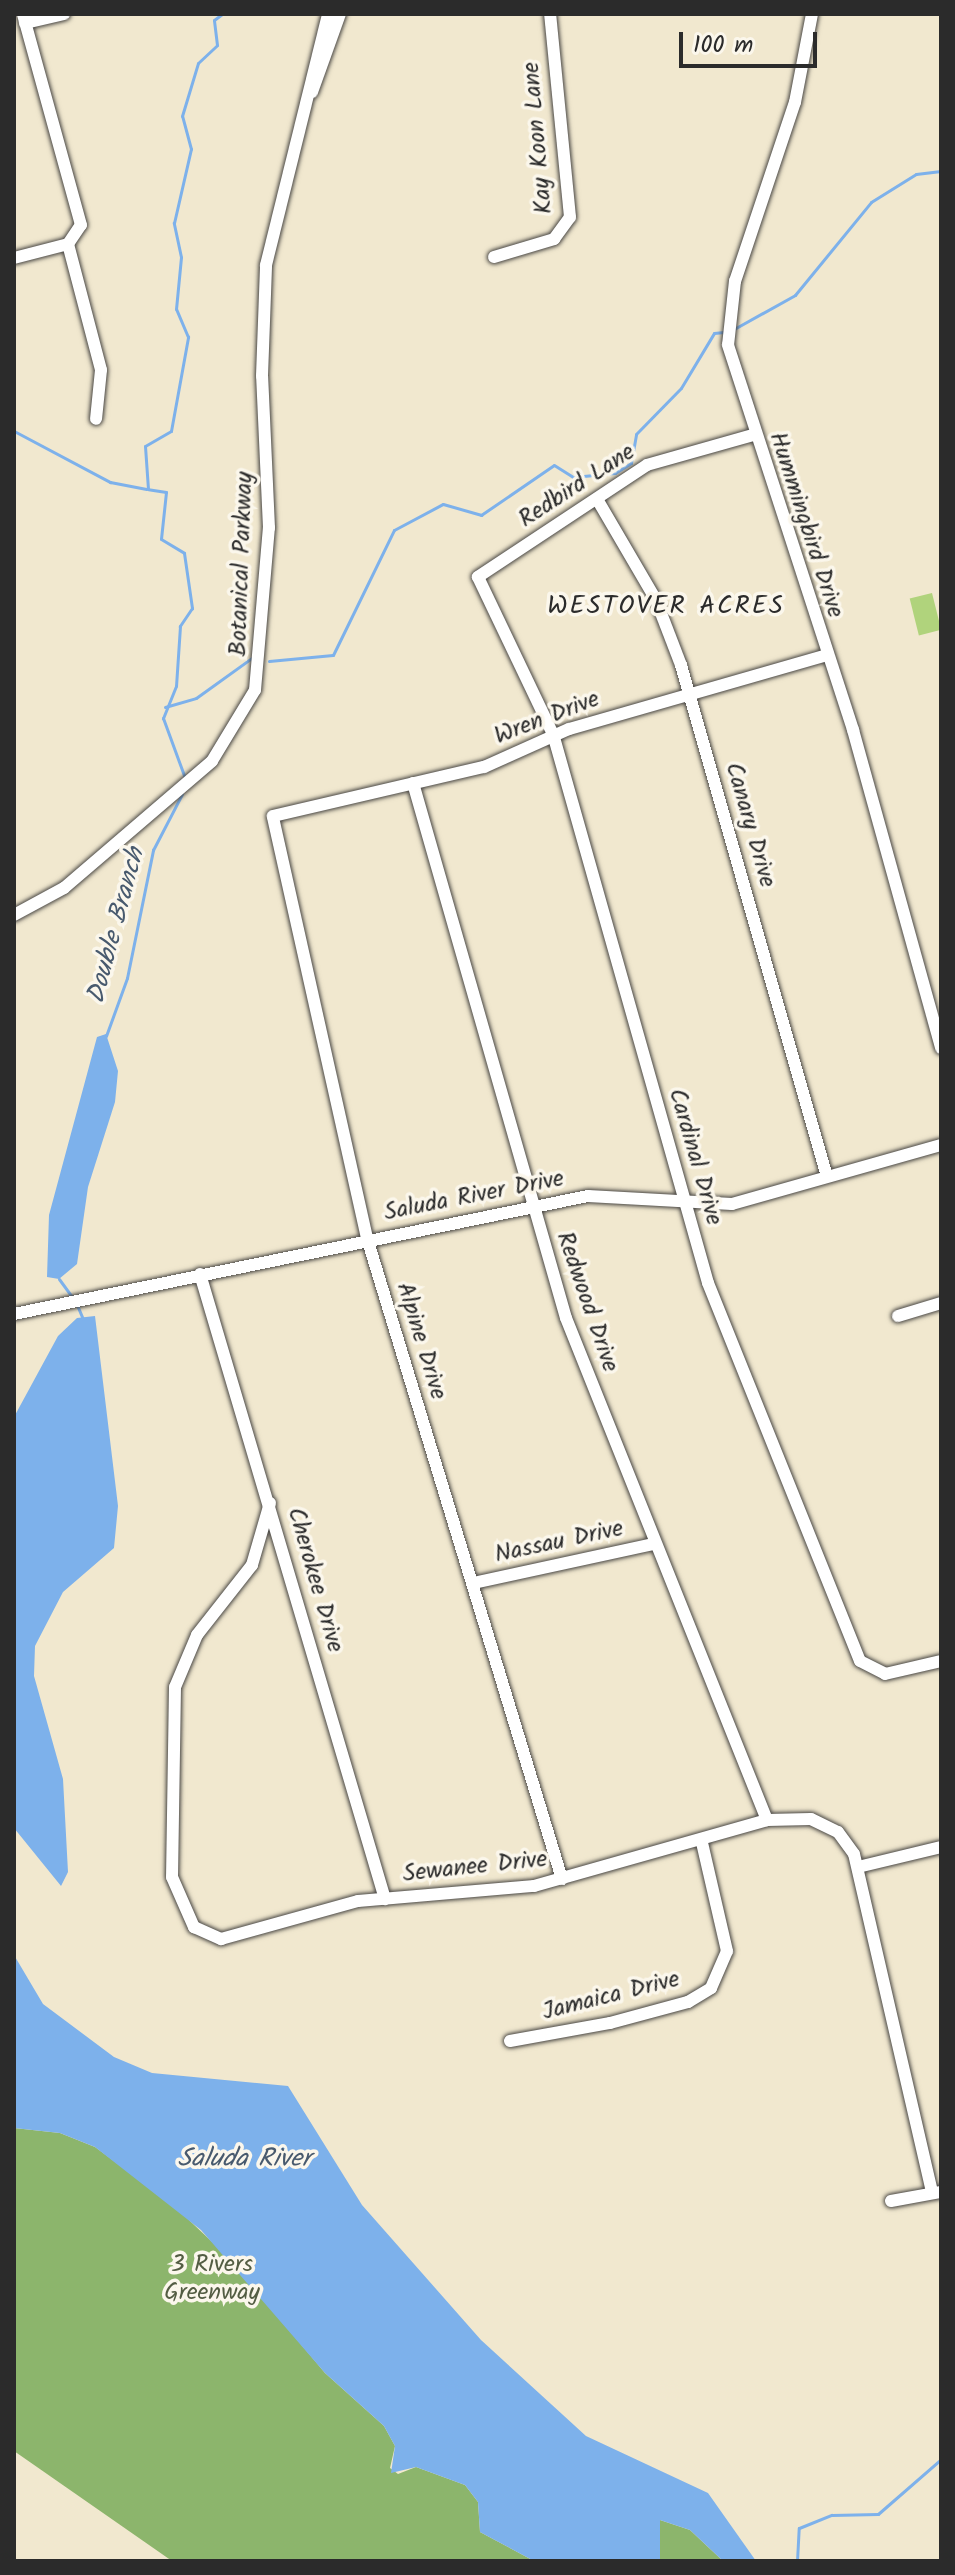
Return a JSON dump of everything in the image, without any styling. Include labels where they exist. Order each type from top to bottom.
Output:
[{"type":"street","points":[[14,258],[68,244],[81,225],[24,19],[64,14]]},
{"type":"street","name":"Botanical Parkway","points":[[14,915],[64,888],[173,796],[202,769],[245,714],[260,664],[270,503],[262,376],[266,265],[328,14]]},
{"type":"street","name":"Botanical Parkway","points":[[303,109],[340,14]]},
{"type":"street","name":"Kay Koon Lane","points":[[494,257],[554,239],[570,217],[550,14]]},
{"type":"street","name":"Hummingbird Drive","points":[[812,14],[795,102],[729,306],[728,345],[753,435],[827,655],[941,1048]]},
{"type":"street","points":[[68,244],[101,370],[96,419]]},
{"type":"street","name":"Redbird Lane","points":[[478,577],[647,465],[753,435]]},
{"type":"street","name":"Canary Drive","points":[[597,499],[656,600],[689,692],[827,1177]]},
{"type":"street","name":"Cardinal Drive","points":[[478,577],[553,734],[686,1206],[733,1354],[860,1661],[885,1674],[941,1661]]},
{"type":"street","name":"Wren Drive","points":[[280,810],[484,767],[553,734],[689,692],[827,655]]},
{"type":"street","name":"Redwood Drive","points":[[413,783],[566,1318],[767,1820]]},
{"type":"street","name":"Alpine Drive","points":[[280,810],[272,827],[367,1238],[562,1879]]},
{"type":"street","name":"Saluda River Drive","points":[[14,1314],[367,1238],[612,1194],[686,1206],[732,1204],[941,1145]]},
{"type":"street","name":"Cherokee Drive","points":[[200,1274],[385,1899]]},
{"type":"street","points":[[898,1316],[941,1303]]},
{"type":"street","name":"Sewanee Drive","points":[[270,1503],[252,1565],[197,1635],[175,1687],[175,1897],[194,1927],[221,1939],[385,1899],[562,1879],[702,1843],[767,1820],[825,1824],[846,1841],[858,1867],[937,2192]]},
{"type":"street","name":"Nassau Drive","points":[[473,1583],[654,1544]]},
{"type":"street","name":"Jamaica Drive","points":[[510,2041],[610,2023],[688,2002],[711,1988],[727,1951],[702,1843]]},
{"type":"street","points":[[858,1867],[941,1847]]},
{"type":"street","points":[[891,2201],[937,2192]]},
{"type":"green space","points":[[932,593],[941,630],[919,635],[910,599]]},
{"type":"green space","name":"3 Rivers Greenway","points":[[14,2128],[60,2133],[95,2147],[172,2204],[227,2256],[325,2373],[384,2426],[395,2446],[390,2468],[398,2474],[416,2467],[465,2485],[478,2502],[480,2532],[534,2561],[172,2561],[14,2451]]},
{"type":"green space","points":[[660,2520],[690,2530],[723,2561],[660,2561]]},
{"type":"water","points":[[106,1034],[118,1071],[115,1102],[88,1187],[77,1264],[59,1279],[47,1277],[49,1215],[97,1037]]},
{"type":"water","points":[[95,1316],[118,1506],[114,1548],[63,1592],[35,1646],[34,1676],[63,1779],[68,1872],[61,1886],[14,1828],[14,1417],[58,1336],[77,1318]]},
{"type":"water","name":"Saluda River","points":[[14,1955],[43,2004],[114,2057],[152,2073],[288,2086],[362,2205],[481,2340],[586,2436],[708,2493],[756,2561],[723,2561],[690,2530],[660,2520],[660,2561],[534,2561],[480,2532],[478,2502],[465,2485],[416,2467],[391,2473],[395,2446],[384,2426],[325,2373],[201,2230],[95,2147],[60,2133],[14,2128]]},
{"type":"waterway","name":"Double Branch","points":[[166,492],[148,489],[145,446],[171,431],[188,337],[176,309],[181,257],[174,223],[191,149],[182,116],[198,63],[217,45],[214,20],[222,14]]},
{"type":"waterway","points":[[734,329],[795,295],[871,202],[916,174],[941,171]]},
{"type":"waterway","points":[[269,661],[333,655],[394,530],[443,504],[481,515],[554,465],[573,477],[615,473],[631,463],[636,434],[681,388],[714,333],[724,332]]},
{"type":"waterway","points":[[14,431],[110,482],[146,489]]},
{"type":"waterway","name":"Double Branch","points":[[166,492],[161,539],[184,553],[192,608],[180,626],[176,686],[163,718],[185,778]]},
{"type":"waterway","points":[[165,707],[196,698],[253,657]]},
{"type":"waterway","name":"Double Branch","points":[[106,1036],[127,978],[153,850],[182,794]]},
{"type":"waterway","name":"Double Branch","points":[[59,1279],[73,1298]]},
{"type":"waterway","name":"Double Branch","points":[[77,1305],[83,1319]]},
{"type":"waterway","points":[[797,2561],[799,2528],[832,2515],[878,2514],[941,2459]]},
{"type":"district","name":"WESTOVER ACRES","points":[[666,607]]}]
